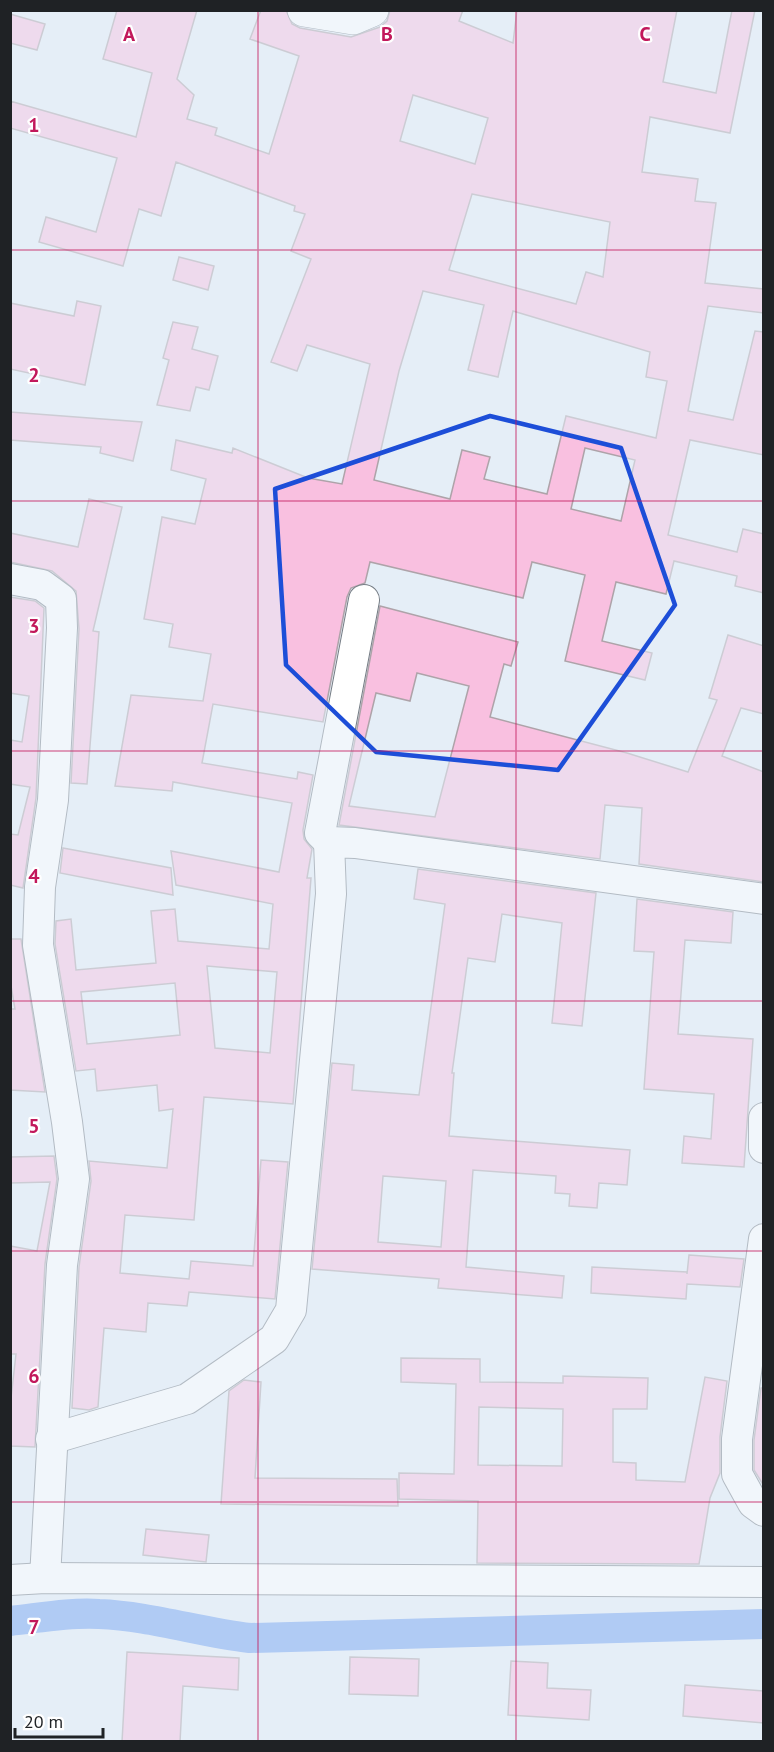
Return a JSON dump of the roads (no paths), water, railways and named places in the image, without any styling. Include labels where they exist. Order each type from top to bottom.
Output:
[{"type":"street","points":[[304,10],[354,18],[372,10]]},
{"type":"street","points":[[10,579],[42,585],[61,599],[62,628],[53,801],[40,887],[38,945],[68,1122],[74,1179],[62,1265],[45,1578]]},
{"type":"street","points":[[364,600],[320,833],[329,842],[367,844],[764,898]]},
{"type":"street","points":[[51,1439],[187,1399],[274,1340],[291,1310],[331,894],[329,842]]},
{"type":"street","points":[[764,1118],[764,1148]]},
{"type":"street","points":[[764,1239],[737,1439],[737,1474],[753,1503],[764,1511]]},
{"type":"street","points":[[10,1581],[45,1578],[764,1582]]},
{"type":"waterway","points":[[10,1621],[66,1615],[118,1615],[250,1638],[764,1624]]}]
